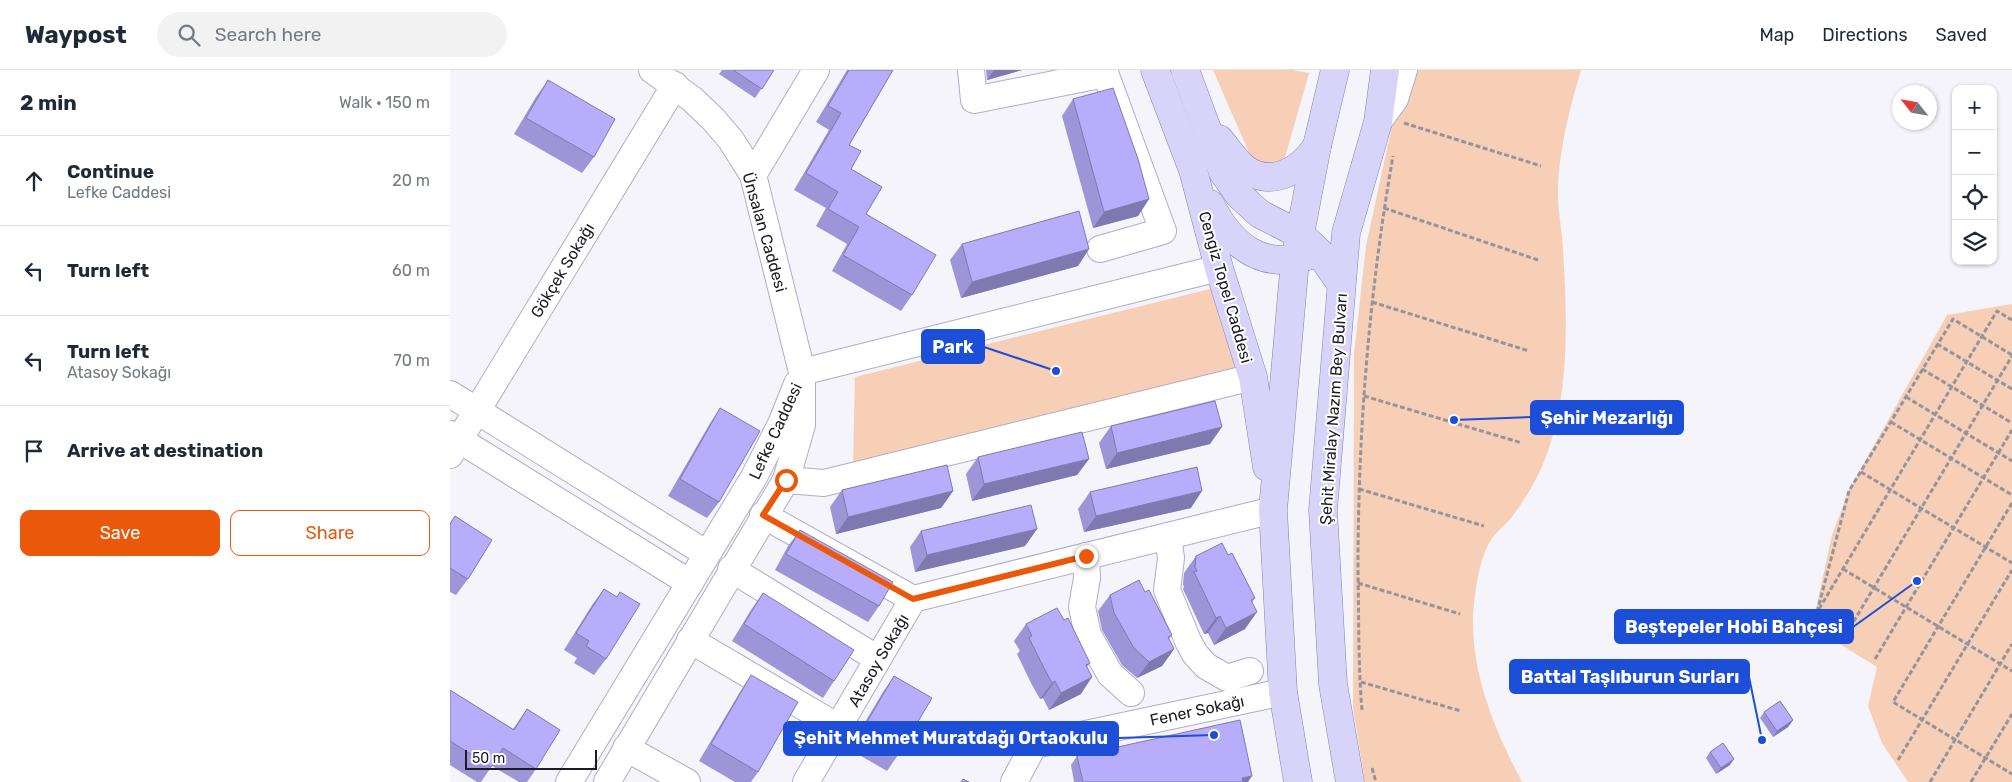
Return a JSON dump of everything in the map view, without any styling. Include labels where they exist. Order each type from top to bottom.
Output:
[{"type":"main road","name":"Cengiz Topel Caddesi","points":[[1155,70],[1193,170],[1219,268],[1253,378],[1274,510]]},
{"type":"main road","points":[[1185,70],[1223,172],[1239,195],[1305,249],[1341,284]]},
{"type":"main road","points":[[1298,782],[1283,692],[1274,510],[1317,146],[1335,70]]},
{"type":"main road","name":"Şehit Miralay Nazım Bey Bulvarı","points":[[1350,782],[1333,684],[1323,510],[1346,233],[1395,122],[1385,70]]},
{"type":"main road","points":[[1205,122],[1244,168],[1256,175],[1271,177],[1284,175],[1298,168],[1309,158],[1317,146]]},
{"type":"main road","points":[[1193,170],[1222,226],[1240,245],[1264,258],[1282,261],[1305,249],[1346,233]]},
{"type":"street","name":"Ünsalan Caddesi","points":[[652,70],[675,85],[713,119],[731,140],[753,175],[802,372]]},
{"type":"street","points":[[753,175],[816,70]]},
{"type":"street","points":[[971,70],[974,100],[1105,72],[1163,231],[1100,249]]},
{"type":"street","points":[[1395,122],[1395,98],[1404,70]]},
{"type":"street","name":"Gökçek Sokağı","points":[[453,443],[477,411],[675,85]]},
{"type":"street","points":[[802,372],[1219,268]]},
{"type":"street","name":"Lefke Caddesi","points":[[617,779],[626,748],[763,515],[786,480],[802,425],[802,372]]},
{"type":"street","name":"Lefke Caddesi","points":[[569,782],[754,477],[781,424],[802,372]]},
{"type":"street","points":[[786,480],[824,483],[1253,378]]},
{"type":"street","points":[[450,394],[707,554]]},
{"type":"street","points":[[453,443],[690,583]]},
{"type":"street","name":"Atasoy Sokağı","points":[[806,782],[913,599],[1274,510]]},
{"type":"street","points":[[763,515],[913,599]]},
{"type":"street","points":[[1168,536],[1171,558],[1167,590],[1195,654],[1206,666],[1226,678],[1250,672]]},
{"type":"street","points":[[1086,556],[1087,578],[1082,606],[1088,635],[1110,674],[1131,693]]},
{"type":"street","points":[[731,569],[878,658]]},
{"type":"street","points":[[690,640],[838,727]]},
{"type":"street","name":"Fener Sokağı","points":[[1014,782],[1034,746],[1283,692]]},
{"type":"street","points":[[626,748],[687,782]]},
{"type":"path","points":[[1395,122],[1541,166]]},
{"type":"path","points":[[1362,713],[1358,583],[1359,489],[1364,396],[1372,302],[1384,208],[1394,154]]},
{"type":"path","points":[[1384,208],[1538,260]]},
{"type":"path","points":[[1372,302],[1529,351]]},
{"type":"path","points":[[1842,641],[2012,356],[1982,337],[1952,319],[1849,491],[1817,612],[1891,490],[1920,439],[1936,414],[1982,337],[1997,311],[2012,320]]},
{"type":"path","points":[[1938,344],[2012,389]]},
{"type":"path","points":[[1922,369],[2012,424]]},
{"type":"path","points":[[1364,396],[1522,443]]},
{"type":"path","points":[[1906,397],[2012,461]]},
{"type":"path","points":[[1891,422],[2012,495]]},
{"type":"path","points":[[1876,659],[2012,430]]},
{"type":"path","points":[[1861,472],[2012,563]]},
{"type":"path","points":[[1359,489],[1484,526]]},
{"type":"path","points":[[2012,503],[1893,702],[2012,774]]},
{"type":"path","points":[[1843,569],[2012,672]]},
{"type":"path","points":[[1898,760],[2012,570]]},
{"type":"path","points":[[1358,583],[1460,614]]},
{"type":"path","points":[[1930,782],[2012,644]]},
{"type":"path","points":[[1361,682],[1461,710]]},
{"type":"path","points":[[1971,782],[2012,714]]},
{"type":"path","points":[[1370,761],[1376,782]]},
{"type":"shaded area","points":[[1213,70],[1292,70],[1309,73],[1284,161],[1266,163],[1250,155]]},
{"type":"shaded area","points":[[1404,70],[1581,70],[1572,102],[1559,167],[1558,200],[1563,243],[1566,324],[1561,400],[1556,424],[1542,467],[1517,510],[1493,537],[1483,557],[1476,588],[1473,617],[1476,661],[1481,682],[1494,723],[1522,782],[1365,782],[1353,708],[1354,354],[1366,246]]},
{"type":"shaded area","points":[[1238,282],[1258,364],[853,464],[855,377]]},
{"type":"shaded area","points":[[2012,304],[2012,782],[1908,782],[1882,743],[1868,706],[1877,667],[1812,627],[1832,535],[1850,488],[1947,315]]},
{"type":"building","points":[[733,70],[774,70],[762,89]]},
{"type":"building","points":[[849,70],[893,70],[849,145],[861,151],[851,169],[882,187],[866,214],[936,255],[912,295],[843,255],[859,227],[828,209],[838,192],[806,173],[841,113],[828,106]]},
{"type":"building","points":[[548,80],[615,119],[594,157],[526,118]]},
{"type":"building","points":[[1113,88],[1138,159],[1149,199],[1104,212],[1073,99]]},
{"type":"building","points":[[1079,211],[1089,249],[972,282],[962,244]]},
{"type":"building","points":[[1215,401],[1222,427],[1117,453],[1111,426]]},
{"type":"building","points":[[720,408],[760,431],[719,502],[680,479]]},
{"type":"building","points":[[1082,432],[1089,459],[984,484],[978,457]]},
{"type":"building","points":[[947,465],[953,491],[848,517],[842,490]]},
{"type":"building","points":[[1197,467],[1202,491],[1096,516],[1090,492]]},
{"type":"building","points":[[1031,505],[1037,529],[927,555],[921,531]]},
{"type":"building","points":[[455,516],[492,540],[468,579],[450,568],[450,524]]},
{"type":"building","points":[[800,530],[893,582],[879,606],[786,554]]},
{"type":"building","points":[[1222,543],[1228,555],[1232,553],[1255,598],[1251,600],[1257,612],[1226,628],[1220,616],[1216,618],[1194,572],[1197,571],[1195,567],[1196,556]]},
{"type":"building","points":[[1139,580],[1145,592],[1149,590],[1172,635],[1168,637],[1174,649],[1149,662],[1134,648],[1114,613],[1110,595]]},
{"type":"building","points":[[604,589],[617,597],[620,592],[640,604],[606,659],[586,646],[589,641],[576,633]]},
{"type":"building","points":[[763,593],[854,650],[834,681],[744,624]]},
{"type":"building","points":[[1057,608],[1064,620],[1068,618],[1090,663],[1086,665],[1092,677],[1061,693],[1055,681],[1052,683],[1044,668],[1029,638],[1032,636],[1026,624]]},
{"type":"building","points":[[751,675],[798,702],[758,772],[711,744]]},
{"type":"building","points":[[894,676],[932,698],[898,755],[861,732]]},
{"type":"building","points":[[450,690],[514,730],[527,709],[560,730],[536,769],[503,748],[491,767],[450,741]]},
{"type":"building","points":[[1780,701],[1793,720],[1777,731],[1764,712]]},
{"type":"building","points":[[1240,720],[1252,776],[1242,778],[1243,782],[1083,782],[1077,756]]},
{"type":"building","points":[[1723,743],[1734,759],[1721,768],[1710,752]]},
{"type":"place","name":"Park","points":[[1056,371]]},
{"type":"place","name":"Şehir Mezarlığı","points":[[1454,420]]},
{"type":"place","name":"Beştepeler Hobi Bahçesi","points":[[1917,581]]},
{"type":"place","name":"Şehit Mehmet Muratdağı Ortaokulu","points":[[1214,735]]},
{"type":"place","name":"Battal Taşlıburun Surları","points":[[1762,740]]},
{"type":"route","points":[[786,480],[763,515],[913,599],[1086,556]]}]
